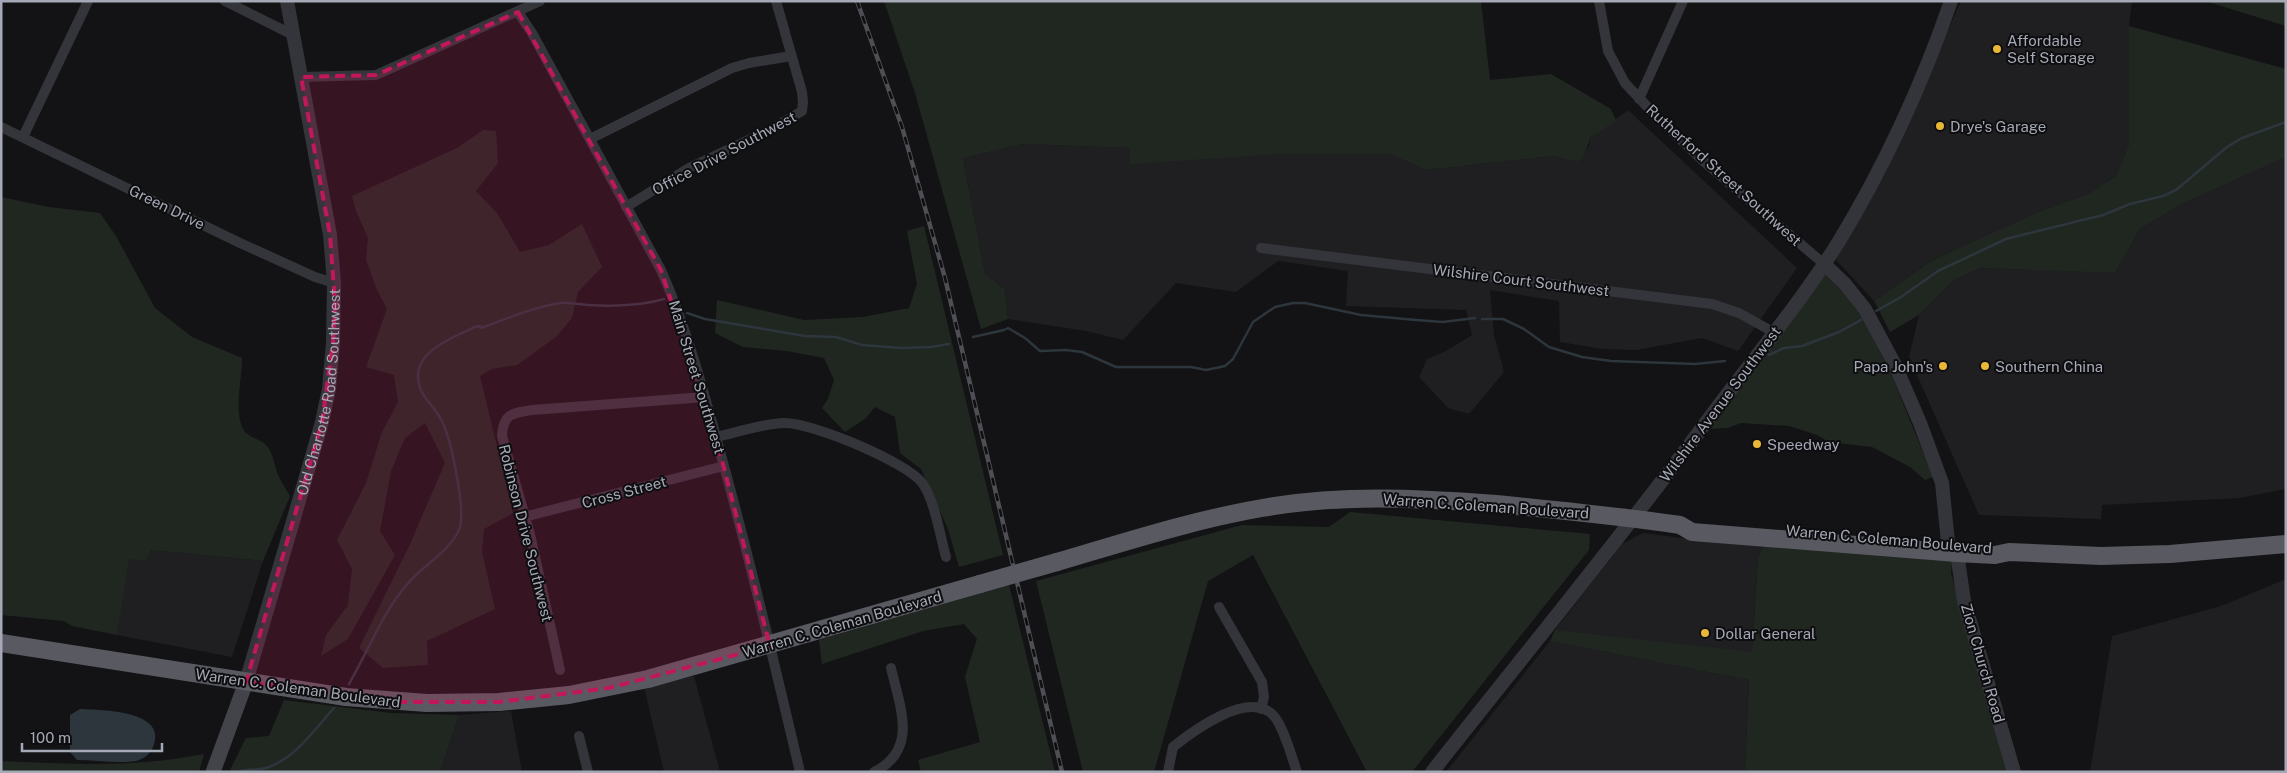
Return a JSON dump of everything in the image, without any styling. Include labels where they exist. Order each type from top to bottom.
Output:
[{"type":"highway","name":"Warren C. Coleman Boulevard","points":[[1,643],[246,682],[395,702],[507,702],[609,688],[770,646],[1202,520],[1263,508],[1331,500],[1419,498],[1633,518],[1680,525],[1691,520],[1952,548],[1995,555],[2009,552],[2101,556],[2170,554],[2286,544]]},
{"type":"main road","name":"Old Charlotte Road Southwest","points":[[213,772],[246,682]]},
{"type":"street","points":[[23,137],[88,1]]},
{"type":"street","points":[[225,1],[293,35]]},
{"type":"street","name":"Old Charlotte Road Southwest","points":[[246,682],[322,422],[329,389],[333,342],[334,283],[330,235],[287,1]]},
{"type":"street","points":[[301,77],[376,75],[540,1]]},
{"type":"street","name":"Office Drive Southwest","points":[[626,207],[690,168],[772,129],[802,111],[802,92],[776,1]]},
{"type":"street","name":"Rutherford Street Southwest","points":[[1599,1],[1608,51],[1619,74],[1639,98],[1702,160],[1824,264]]},
{"type":"street","points":[[1639,98],[1683,1]]},
{"type":"street","name":"Wilshire Avenue Southwest","points":[[1432,772],[1633,518],[1775,333],[1824,264],[1869,188],[1897,133],[1938,40],[1951,1]]},
{"type":"street","name":"Main Street Southwest","points":[[518,12],[532,33],[662,270],[674,299],[705,397],[724,466],[800,772]]},
{"type":"street","points":[[590,140],[732,68],[749,63],[791,56]]},
{"type":"street","name":"Green Drive","points":[[1,127],[240,243],[314,277],[334,283]]},
{"type":"street","name":"Wilshire Court Southwest","points":[[1261,248],[1693,301],[1739,313],[1775,333]]},
{"type":"street","name":"Zion Church Road","points":[[1824,264],[1845,284],[1864,308],[1895,365],[1920,423],[1942,483],[1952,548],[1964,601],[2014,772]]},
{"type":"street","name":"Robinson Drive Southwest","points":[[560,670],[524,518],[502,436],[502,426],[507,417],[516,412],[705,397]]},
{"type":"street","points":[[716,437],[762,426],[784,423],[798,424],[822,431],[894,463],[912,474],[924,485],[946,557]]},
{"type":"street","name":"Cross Street","points":[[524,518],[724,466]]},
{"type":"street","points":[[1219,607],[1262,682],[1264,697],[1261,709]]},
{"type":"street","points":[[874,772],[892,761],[902,743],[901,714],[891,668]]},
{"type":"street","points":[[1168,772],[1173,747],[1185,737],[1222,714],[1242,708],[1261,709],[1273,715],[1285,739],[1297,772]]},
{"type":"street","points":[[580,736],[588,772]]},
{"type":"highlighted area","points":[[518,12],[661,270],[716,437],[770,646],[609,688],[499,702],[395,702],[246,682],[322,422],[333,342],[335,303],[330,235],[301,77],[376,75]]},
{"type":"shaded area","points":[[884,1],[1481,1],[1490,80],[1551,74],[1611,109],[1616,121],[1591,137],[1583,158],[1577,162],[1554,156],[1426,170],[1389,154],[1282,154],[1130,164],[1130,148],[1023,144],[963,158],[985,274],[1005,289],[1008,319],[981,329],[915,93]]},
{"type":"shaded area","points":[[1961,1],[2132,1],[2129,26],[2129,144],[2116,176],[2090,193],[2033,214],[1933,260],[1874,301],[1836,260],[1885,171]]},
{"type":"shaded area","points":[[2205,1],[2286,1],[2286,26]]},
{"type":"shaded area","points":[[2129,26],[2286,69],[2286,157],[2182,204],[2140,229],[2115,273],[1982,268],[1954,280],[1919,315],[1890,332],[1874,301],[1933,260],[2033,214],[2090,193],[2116,176],[2129,144]]},
{"type":"shaded area","points":[[1628,110],[1797,268],[1738,351],[1702,338],[1636,350],[1603,349],[1560,342],[1559,301],[1490,290],[1494,335],[1504,372],[1469,414],[1448,408],[1419,377],[1427,359],[1446,351],[1472,335],[1466,310],[1346,306],[1348,271],[1278,261],[1236,292],[1176,283],[1123,340],[1086,331],[1008,319],[1005,289],[985,274],[963,158],[1023,144],[1130,148],[1130,163],[1282,154],[1389,154],[1426,170],[1554,156],[1577,162],[1589,146],[1591,137]]},
{"type":"shaded area","points":[[483,130],[496,131],[498,163],[476,191],[497,213],[520,252],[549,245],[582,224],[602,267],[578,292],[572,318],[556,337],[517,365],[492,369],[480,376],[513,513],[484,529],[482,552],[495,609],[427,641],[428,665],[383,668],[359,648],[410,544],[445,463],[425,423],[405,438],[391,471],[380,531],[395,555],[348,639],[321,656],[326,635],[348,605],[352,569],[337,540],[366,483],[382,432],[398,402],[394,375],[366,367],[387,309],[377,290],[366,260],[368,238],[356,211],[352,196],[457,148]]},
{"type":"shaded area","points":[[2286,157],[2286,489],[2239,498],[2102,505],[2101,519],[1979,515],[1909,357],[1919,315],[1954,280],[1983,268],[2115,273],[2140,229],[2182,204]]},
{"type":"shaded area","points":[[1,197],[49,207],[100,213],[116,236],[155,308],[192,337],[242,358],[239,400],[241,424],[249,435],[267,446],[273,456],[278,475],[290,496],[263,561],[151,550],[145,561],[129,559],[117,635],[72,626],[64,621],[1,615]]},
{"type":"shaded area","points":[[924,226],[1003,555],[959,567],[948,529],[921,469],[900,453],[895,417],[875,407],[866,418],[845,432],[822,408],[828,399],[834,380],[824,358],[787,351],[743,347],[715,333],[717,300],[804,320],[863,317],[909,308],[917,284],[907,231]]},
{"type":"shaded area","points":[[1825,275],[1844,293],[1860,313],[1892,376],[1933,477],[1925,480],[1910,467],[1872,447],[1829,442],[1817,435],[1789,426],[1741,423],[1728,428],[1708,429]]},
{"type":"shaded area","points":[[1350,512],[1590,534],[1589,550],[1412,772],[1367,772],[1253,555],[1208,581],[1154,772],[1083,772],[1036,581],[1242,525],[1329,527]]},
{"type":"shaded area","points":[[1643,533],[1721,543],[1764,545],[1758,558],[1752,653],[1555,630],[1622,544]]},
{"type":"shaded area","points":[[1764,545],[1952,559],[1951,573],[2008,772],[1745,772],[1749,680],[1550,641],[1555,630],[1752,652],[1758,558]]},
{"type":"shaded area","points":[[150,550],[263,561],[232,657],[117,635],[128,559]]},
{"type":"shaded area","points":[[2286,579],[2286,772],[2090,772],[2112,636],[2221,606]]},
{"type":"shaded area","points":[[1009,585],[1055,772],[921,772],[918,760],[980,742],[965,677],[977,639],[964,624],[923,631],[822,664],[819,640]]},
{"type":"shaded area","points":[[1550,641],[1749,680],[1745,772],[1446,772]]},
{"type":"shaded area","points":[[694,676],[720,772],[664,772],[644,687]]},
{"type":"shaded area","points":[[284,700],[391,713],[459,715],[440,772],[229,772],[246,738],[269,736]]},
{"type":"shaded area","points":[[80,709],[130,714],[142,719],[151,726],[155,735],[152,750],[144,758],[129,762],[77,760],[70,752],[70,715]]},
{"type":"shaded area","points":[[511,711],[522,772],[440,772],[459,715]]},
{"type":"shaded area","points":[[204,754],[199,772],[1,772],[1,761],[103,764],[153,761]]},
{"type":"waterway","points":[[1876,311],[1901,297],[1938,271],[2006,239],[2103,215],[2130,204],[2163,196],[2176,190],[2227,147],[2242,138],[2286,122]]},
{"type":"waterway","points":[[349,684],[397,597],[407,584],[448,546],[460,527],[461,504],[459,488],[448,438],[439,416],[420,388],[418,376],[420,365],[426,356],[443,342],[475,327],[480,326],[481,328],[550,305],[561,303],[604,306],[629,305],[664,299]]},
{"type":"waterway","points":[[973,337],[1008,328],[1025,338],[1040,351],[1066,350],[1082,352],[1116,367],[1191,367],[1206,370],[1225,366],[1233,359],[1253,322],[1275,307],[1293,303],[1305,303],[1361,315],[1416,320],[1443,322],[1475,318]]},
{"type":"waterway","points":[[687,313],[705,319],[805,336],[836,337],[862,345],[901,348],[949,344]]},
{"type":"waterway","points":[[1482,319],[1503,319],[1524,329],[1549,347],[1582,357],[1611,361],[1695,364],[1725,361]]},
{"type":"waterway","points":[[1769,355],[1784,348],[1802,346],[1839,332],[1861,320]]},
{"type":"waterway","points":[[238,772],[269,767],[288,757],[334,708]]},
{"type":"railway","points":[[857,1],[902,127],[945,278],[1062,772]]},
{"type":"place","name":"Affordable Self Storage","points":[[1997,49]]},
{"type":"place","name":"Drye's Garage","points":[[1940,126]]},
{"type":"place","name":"Papa John's","points":[[1943,366]]},
{"type":"place","name":"Southern China","points":[[1985,366]]},
{"type":"place","name":"Speedway","points":[[1757,444]]},
{"type":"place","name":"Dollar General","points":[[1705,633]]}]
